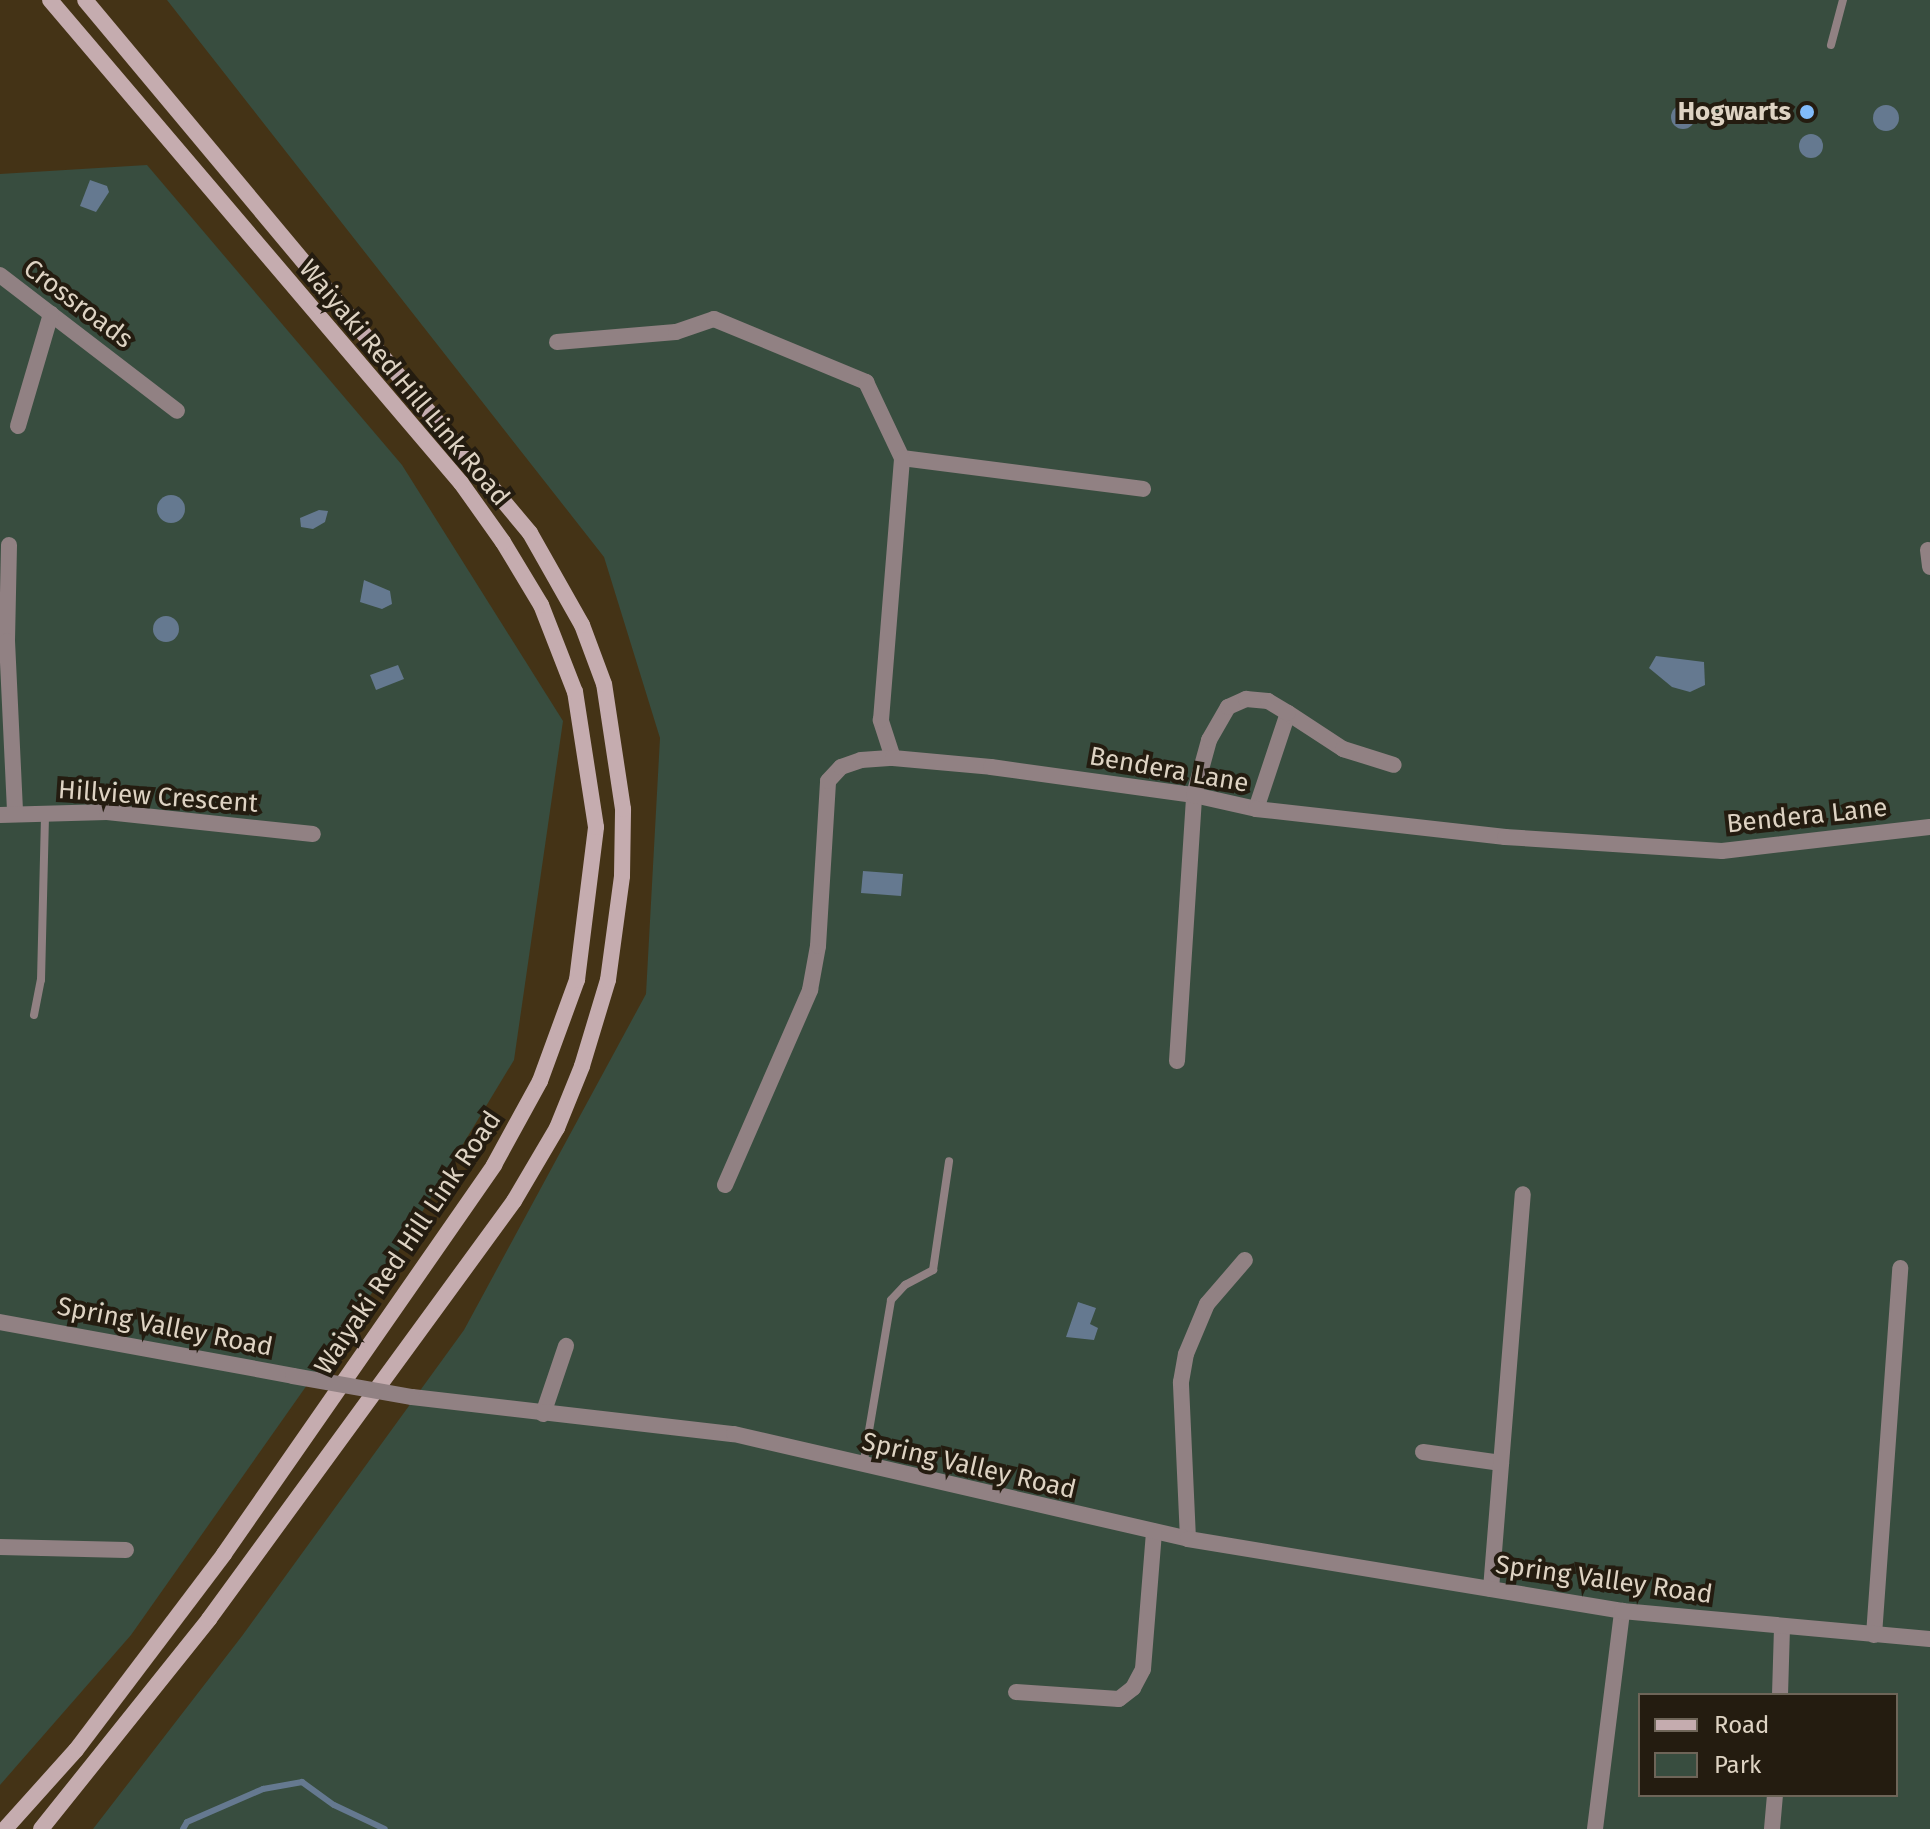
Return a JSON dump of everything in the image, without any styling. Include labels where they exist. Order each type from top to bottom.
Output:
[{"type":"main road","name":"Waiyaki Red Hill Link Road","points":[[5,1829],[76,1750],[224,1554],[494,1165],[540,1081],[577,980],[596,827],[575,692],[541,605],[503,542],[461,483],[50,0]]},
{"type":"main road","name":"Waiyaki Red Hill Link Road","points":[[41,1829],[209,1619],[514,1201],[557,1128],[586,1053],[608,980],[622,876],[623,809],[604,684],[582,625],[530,533],[85,0]]},
{"type":"street","name":"Crossroads","points":[[0,275],[177,411]]},
{"type":"street","points":[[18,426],[51,314]]},
{"type":"street","points":[[557,342],[676,332],[714,319],[866,382],[902,458],[881,720],[893,758]]},
{"type":"street","points":[[902,458],[1143,489]]},
{"type":"street","points":[[8,814],[9,545]]},
{"type":"street","points":[[1177,1061],[1194,795],[1214,727],[1228,707],[1257,700],[1288,713],[1343,749],[1394,765]]},
{"type":"street","points":[[1256,809],[1288,713]]},
{"type":"street","name":"Bendera Lane","points":[[725,1185],[810,990],[818,946],[828,781],[841,767],[893,758],[1194,795],[1256,809],[1505,837],[1722,851],[1930,827]]},
{"type":"street","name":"Hillview Crescent","points":[[8,814],[107,812],[313,834]]},
{"type":"street","points":[[1491,1589],[1523,1194]]},
{"type":"street","points":[[1188,1539],[1181,1382],[1186,1354],[1207,1304],[1245,1260]]},
{"type":"street","points":[[1874,1635],[1900,1268]]},
{"type":"street","name":"Spring Valley Road","points":[[0,1322],[412,1397],[734,1434],[1188,1539],[1622,1611],[1930,1639]]},
{"type":"street","points":[[543,1414],[566,1346]]},
{"type":"street","points":[[1423,1452],[1501,1463]]},
{"type":"street","points":[[1016,1692],[1119,1699],[1133,1688],[1143,1669],[1154,1531]]},
{"type":"street","points":[[0,1547],[126,1550]]},
{"type":"street","points":[[1595,1829],[1622,1611]]},
{"type":"street","points":[[1780,1693],[1782,1627]]},
{"type":"street","points":[[1772,1829],[1775,1797]]},
{"type":"lane","points":[[1831,45],[1843,0]]},
{"type":"lane","points":[[34,1015],[41,980],[45,812]]},
{"type":"lane","points":[[863,1466],[891,1300],[905,1285],[933,1270],[949,1161]]},
{"type":"green space","points":[[167,0],[1930,0],[1930,1829],[93,1829],[242,1636],[464,1330],[646,994],[660,738],[604,557]]},
{"type":"green space","points":[[147,165],[402,465],[563,721],[514,1060],[381,1280],[131,1635],[0,1785],[0,174]]},
{"type":"water","points":[[1683,105],[1692,108],[1695,117],[1692,126],[1683,129],[1674,126],[1671,117],[1674,108]]},
{"type":"water","points":[[1886,105],[1895,109],[1899,118],[1895,127],[1886,131],[1877,127],[1873,118],[1877,109]]},
{"type":"water","points":[[1806,134],[1816,134],[1823,141],[1823,151],[1816,158],[1806,158],[1799,151],[1799,141]]},
{"type":"water","points":[[90,180],[107,186],[109,192],[96,212],[80,206]]},
{"type":"water","points":[[171,495],[181,499],[185,509],[181,519],[171,523],[161,519],[157,509],[161,499]]},
{"type":"water","points":[[319,510],[328,511],[325,522],[313,529],[301,527],[300,518]]},
{"type":"water","points":[[364,580],[390,591],[392,604],[382,609],[360,602]]},
{"type":"water","points":[[166,616],[175,620],[179,629],[175,638],[166,642],[157,638],[153,629],[157,620]]},
{"type":"water","points":[[1656,656],[1704,662],[1705,685],[1690,692],[1672,687],[1649,668]]},
{"type":"water","points":[[398,665],[404,679],[376,690],[370,675]]},
{"type":"water","points":[[863,871],[903,874],[901,896],[861,893]]},
{"type":"water","points":[[1078,1302],[1096,1308],[1090,1324],[1098,1328],[1094,1340],[1066,1337]]},
{"type":"waterway","points":[[183,1829],[187,1822],[263,1789],[302,1782],[334,1805],[385,1829]]},
{"type":"place","name":"Hogwarts","points":[[1807,112]]}]
